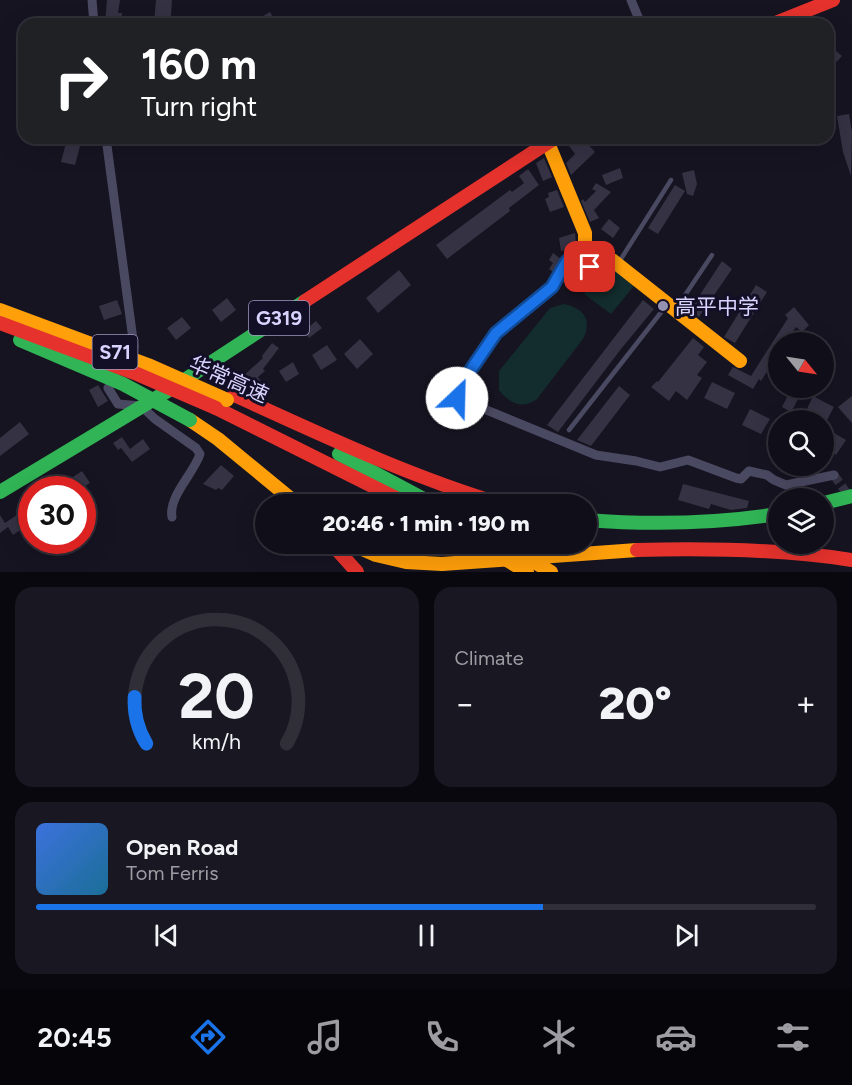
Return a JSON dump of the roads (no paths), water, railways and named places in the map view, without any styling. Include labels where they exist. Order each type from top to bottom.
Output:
[{"type":"main road","points":[[788,18],[833,0]]},
{"type":"main road","name":"G319","points":[[0,492],[141,406],[546,144]]},
{"type":"main road","points":[[553,144],[585,234],[585,244],[580,253],[583,264],[586,267],[608,259],[617,264],[740,361]]},
{"type":"main road","name":"华常高速","points":[[0,310],[148,365],[338,453],[415,494]]},
{"type":"main road","name":"华常高速","points":[[0,323],[137,374],[226,401],[291,444],[388,494]]},
{"type":"main road","points":[[0,332],[123,384],[190,420],[218,439],[284,494]]},
{"type":"main road","points":[[226,401],[467,494]]},
{"type":"main road","points":[[834,501],[852,496]]},
{"type":"main road","points":[[597,521],[624,524],[687,524],[768,516]]},
{"type":"main road","points":[[597,553],[704,548],[813,554],[852,561]]},
{"type":"main road","points":[[341,554],[357,572]]},
{"type":"main road","points":[[374,554],[406,562],[442,564],[579,554]]},
{"type":"main road","points":[[497,554],[527,572]]},
{"type":"main road","points":[[521,554],[551,572]]},
{"type":"main road","points":[[841,572],[852,561]]},
{"type":"street","points":[[92,0],[94,18]]},
{"type":"street","points":[[631,0],[639,18]]},
{"type":"street","points":[[107,144],[134,347],[108,388],[118,404],[141,406],[155,419],[196,448],[200,454],[175,498],[171,511],[172,517]]},
{"type":"street","points":[[580,253],[567,261],[552,287],[492,337],[457,390],[455,394],[457,398],[596,455],[660,467],[688,460],[741,479],[749,471],[768,476]]},
{"type":"street","points":[[768,476],[786,485],[829,476]]},
{"type":"lane","points":[[617,264],[671,180]]},
{"type":"lane","points":[[570,430],[712,255]]},
{"type":"tunnel","points":[[834,475],[850,498]]},
{"type":"place","name":"高平中学","points":[[663,306]]}]
